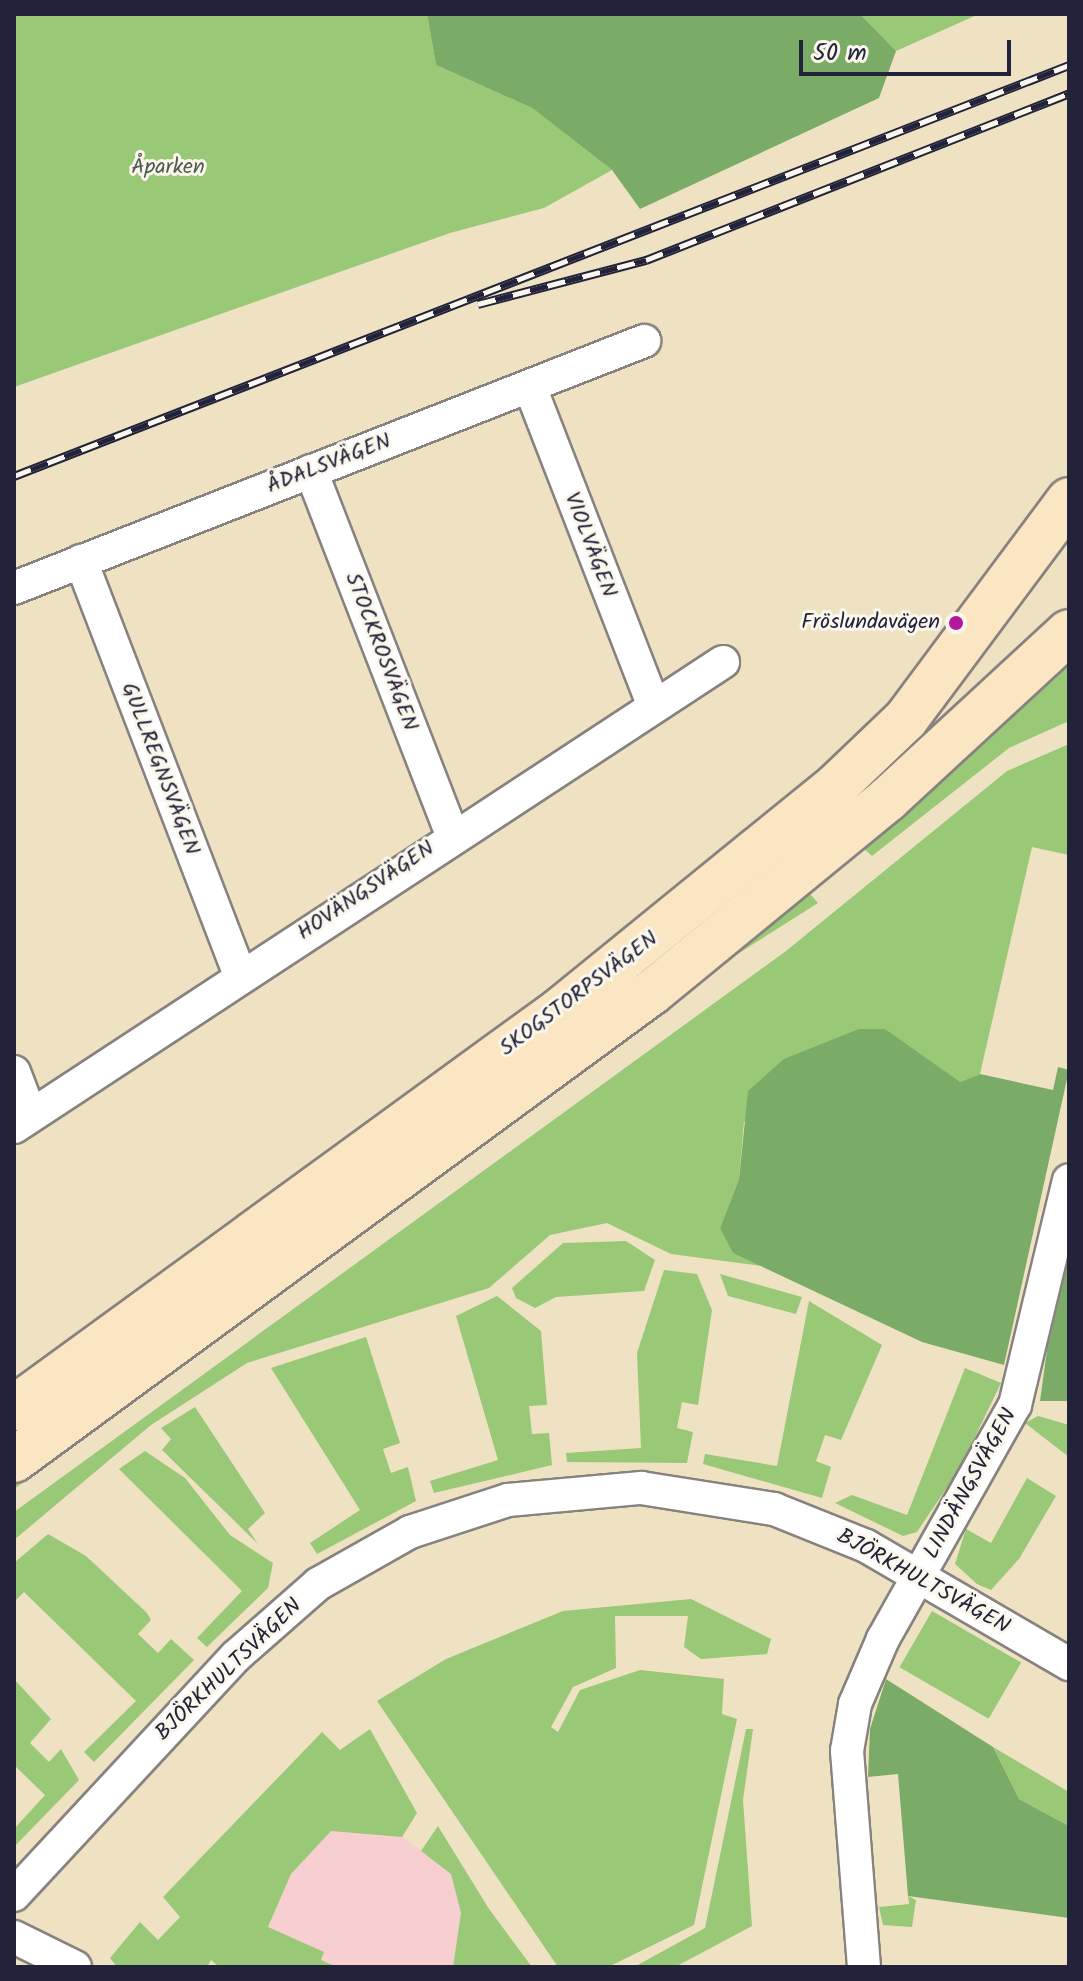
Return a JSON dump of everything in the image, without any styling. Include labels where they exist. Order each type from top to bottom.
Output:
[{"type":"main road","name":"SKOGSTORPSVÄGEN","points":[[14,1408],[559,1011],[838,784],[906,719],[1069,500]]},
{"type":"main road","name":"SKOGSTORPSVÄGEN","points":[[14,1460],[651,993],[888,799],[1069,632]]},
{"type":"street","name":"ÅDALSVÄGEN","points":[[14,588],[644,341]]},
{"type":"street","name":"VIOLVÄGEN","points":[[530,387],[652,702]]},
{"type":"street","name":"STOCKROSVÄGEN","points":[[311,471],[452,834]]},
{"type":"street","name":"GULLREGNSVÄGEN","points":[[81,561],[240,976]]},
{"type":"street","name":"HOVÄNGSVÄGEN","points":[[22,1121],[652,702],[723,662]]},
{"type":"street","points":[[14,1072],[22,1121]]},
{"type":"street","name":"LINDÄNGSVÄGEN","points":[[864,1967],[847,1751],[865,1679],[1015,1405],[1069,1180]]},
{"type":"street","name":"BJÖRKHULTSVÄGEN","points":[[14,1895],[235,1657],[318,1584],[456,1514],[593,1489],[730,1498],[821,1526],[920,1576],[1069,1664]]},
{"type":"street","points":[[14,1937],[75,1967]]},
{"type":"shaded area","points":[[331,1831],[395,1831],[451,1873],[461,1913],[453,1967],[337,1967],[321,1960],[324,1953],[268,1928],[291,1874]]},
{"type":"green space","name":"Åparken","points":[[14,14],[427,14],[436,65],[532,108],[612,170],[544,208],[450,233],[14,387]]},
{"type":"green space","points":[[427,14],[860,14],[896,51],[879,98],[640,209],[612,170],[532,108],[436,65]]},
{"type":"green space","points":[[860,14],[979,14],[896,51]]},
{"type":"green space","points":[[1069,642],[1069,721],[1009,748],[872,856],[853,839]]},
{"type":"green space","points":[[1069,744],[1069,855],[1032,847],[980,1074],[960,1082],[939,1074],[885,1029],[744,1122],[739,1179],[720,1228],[751,1261],[769,1267],[671,1254],[607,1223],[550,1235],[489,1288],[247,1363],[151,1425],[14,1540],[14,1512],[786,951],[1007,771]]},
{"type":"green space","points":[[802,885],[818,903],[728,960],[14,1489],[14,1481]]},
{"type":"green space","points":[[859,1029],[885,1029],[960,1082],[980,1074],[1053,1090],[1058,1067],[1069,1070],[1004,1365],[922,1342],[733,1253],[720,1228],[739,1179],[748,1091],[784,1059]]},
{"type":"green space","points":[[626,1241],[655,1260],[644,1291],[556,1297],[535,1308],[516,1298],[512,1288],[563,1243]]},
{"type":"green space","points":[[1069,1257],[1069,1401],[1040,1401],[1047,1350]]},
{"type":"green space","points":[[664,1270],[697,1274],[712,1310],[698,1405],[682,1402],[677,1428],[693,1432],[687,1463],[567,1462],[566,1453],[641,1448],[637,1353]]},
{"type":"green space","points":[[720,1274],[802,1297],[796,1314],[728,1296]]},
{"type":"green space","points":[[497,1296],[541,1331],[547,1405],[529,1406],[532,1434],[549,1433],[552,1465],[434,1493],[430,1481],[498,1460],[456,1316]]},
{"type":"green space","points":[[809,1301],[882,1345],[841,1440],[825,1435],[816,1461],[831,1467],[822,1498],[703,1464],[705,1454],[777,1466]]},
{"type":"green space","points":[[366,1337],[400,1443],[383,1449],[391,1473],[408,1467],[416,1501],[317,1554],[310,1543],[360,1510],[271,1368]]},
{"type":"green space","points":[[965,1368],[1001,1383],[960,1468],[917,1532],[903,1536],[835,1503],[852,1495],[907,1515]]},
{"type":"green space","points":[[195,1407],[265,1513],[248,1529],[258,1544],[162,1450],[171,1439],[161,1428]]},
{"type":"green space","points":[[1038,1416],[1069,1425],[1069,1457],[1025,1423]]},
{"type":"green space","points":[[145,1451],[185,1478],[230,1535],[273,1563],[268,1588],[207,1647],[197,1638],[242,1591],[119,1469]]},
{"type":"green space","points":[[1027,1478],[1056,1496],[1019,1559],[991,1590],[977,1584],[955,1564],[966,1529],[991,1543]]},
{"type":"green space","points":[[48,1534],[86,1556],[147,1613],[151,1620],[138,1634],[158,1653],[171,1639],[194,1660],[94,1762],[84,1752],[136,1701],[24,1592],[14,1602],[14,1563]]},
{"type":"green space","points":[[691,1599],[771,1639],[767,1654],[701,1659],[684,1647],[688,1616],[615,1616],[616,1668],[573,1687],[551,1727],[558,1732],[580,1690],[640,1670],[724,1679],[722,1714],[737,1719],[694,1925],[608,1967],[558,1967],[377,1701],[446,1659],[563,1611]]},
{"type":"green space","points":[[932,1611],[1021,1662],[989,1719],[900,1667]]},
{"type":"green space","points":[[14,1679],[51,1719],[30,1743],[49,1762],[61,1749],[79,1780],[14,1847],[14,1829],[45,1795],[14,1765]]},
{"type":"green space","points":[[886,1679],[993,1747],[1019,1799],[1069,1826],[1069,1918],[908,1896],[898,1774],[868,1777],[870,1729]]},
{"type":"green space","points":[[370,1729],[417,1813],[402,1837],[331,1831],[291,1874],[268,1927],[324,1952],[321,1960],[337,1967],[219,1967],[211,1960],[207,1967],[117,1967],[110,1958],[140,1922],[158,1940],[180,1917],[163,1897],[322,1732],[340,1750]]},
{"type":"green space","points":[[746,1729],[753,1729],[743,1800],[752,1926],[675,1967],[634,1967],[705,1928]]},
{"type":"green space","points":[[993,1747],[1069,1792],[1069,1826],[1019,1799]]},
{"type":"green space","points":[[438,1826],[489,1909],[532,1967],[453,1967],[461,1913],[451,1874],[421,1851]]},
{"type":"green space","points":[[908,1896],[916,1900],[912,1927],[883,1925],[879,1907],[909,1904]]},
{"type":"railway","points":[[14,476],[1069,65]]},
{"type":"railway","points":[[478,304],[646,260],[1069,93]]},
{"type":"place","name":"Fröslundavägen","points":[[956,623]]}]
